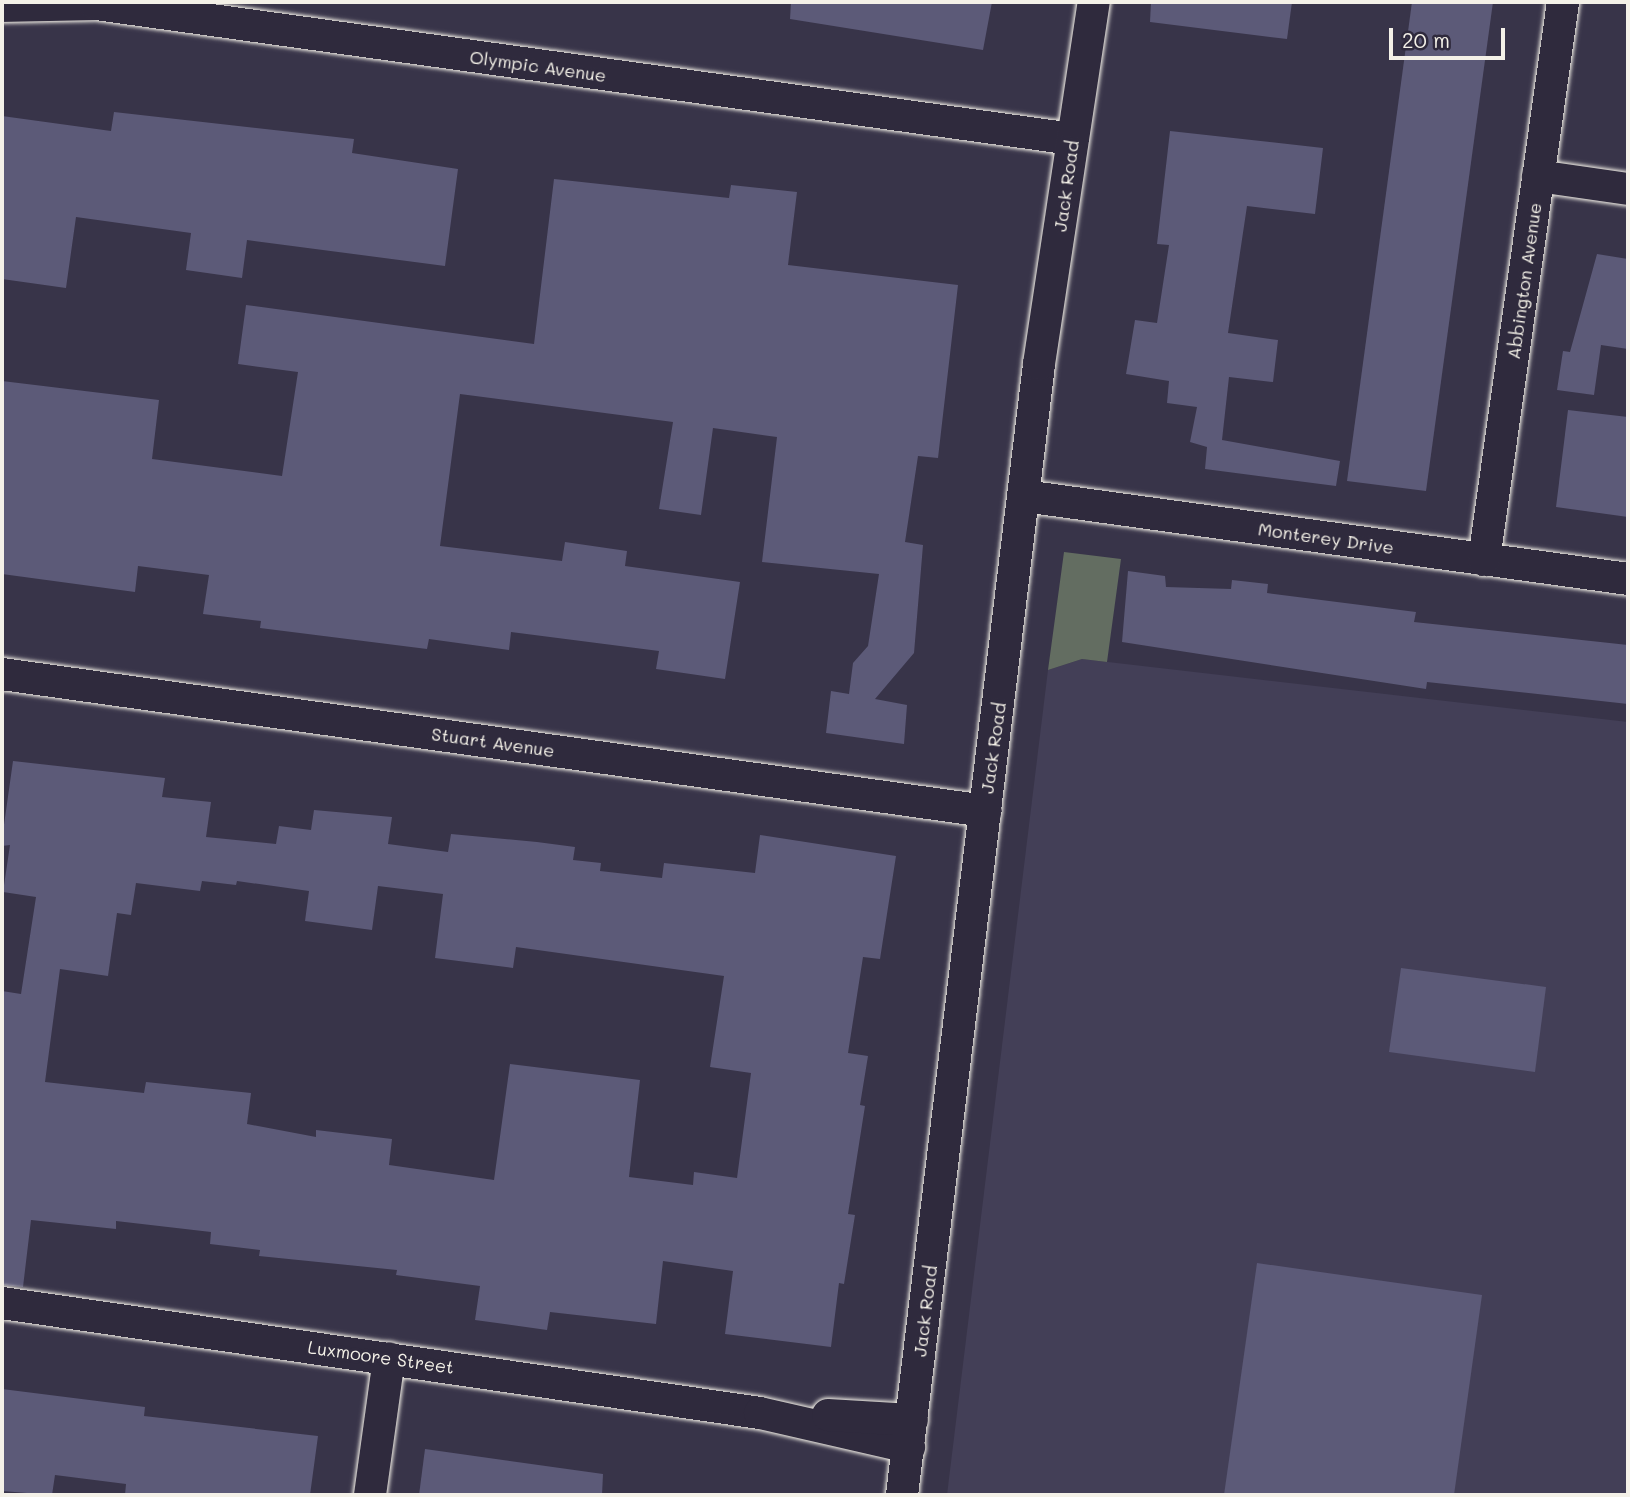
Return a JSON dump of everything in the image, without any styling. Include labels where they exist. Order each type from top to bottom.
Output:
[{"type":"street","name":"Jack Road","points":[[902,1495],[1024,496],[1094,2]]},
{"type":"street","name":"Abbington Avenue","points":[[1484,560],[1563,2]]},
{"type":"street","name":"Olympic Avenue","points":[[2,6],[96,4],[1073,139]]},
{"type":"street","points":[[1538,176],[1628,189]]},
{"type":"street","name":"Monterey Drive","points":[[1024,496],[1628,579]]},
{"type":"street","name":"Stuart Avenue","points":[[2,674],[985,811]]},
{"type":"street","name":"Luxmoore Street","points":[[2,1303],[910,1433]]},
{"type":"street","points":[[370,1495],[389,1358]]},
{"type":"shaded area","points":[[1082,659],[1628,722],[1628,1495],[947,1495],[1048,670]]},
{"type":"green space","points":[[1064,552],[1121,559],[1107,662],[1082,659],[1048,670]]},
{"type":"building","points":[[791,2],[992,2],[983,50],[790,19]]},
{"type":"building","points":[[1151,2],[1292,2],[1287,39],[1150,22]]},
{"type":"building","points":[[1412,2],[1493,2],[1426,491],[1347,481]]},
{"type":"building","points":[[114,112],[354,139],[352,153],[458,169],[445,266],[247,240],[242,278],[186,270],[191,233],[76,217],[66,288],[2,279],[2,116],[111,131]]},
{"type":"building","points":[[1170,131],[1323,148],[1315,214],[1247,206],[1228,333],[1278,340],[1273,382],[1229,377],[1222,440],[1340,461],[1336,486],[1205,469],[1207,447],[1190,442],[1197,407],[1167,403],[1169,381],[1126,374],[1135,320],[1157,323],[1169,245],[1157,244]]},
{"type":"building","points":[[554,179],[729,198],[731,185],[797,192],[788,265],[958,285],[938,458],[918,456],[905,542],[923,545],[914,653],[875,699],[907,705],[904,744],[826,733],[831,691],[849,694],[853,663],[868,646],[879,574],[762,562],[777,437],[713,428],[701,515],[659,509],[673,422],[460,394],[440,546],[562,561],[565,542],[627,551],[625,566],[740,582],[725,679],[656,669],[659,651],[511,632],[509,650],[429,639],[427,649],[260,628],[261,621],[203,614],[209,575],[138,566],[135,592],[2,574],[2,381],[159,400],[152,459],[282,476],[298,372],[238,364],[246,305],[534,344]]},
{"type":"building","points":[[1597,254],[1628,259],[1628,349],[1601,345],[1594,395],[1557,390],[1563,351],[1570,352]]},
{"type":"building","points":[[1568,410],[1628,417],[1628,517],[1556,507]]},
{"type":"building","points":[[1128,571],[1165,576],[1166,587],[1231,589],[1232,580],[1268,584],[1267,593],[1416,612],[1414,622],[1628,645],[1628,704],[1427,682],[1426,689],[1122,642]]},
{"type":"building","points":[[13,761],[165,778],[162,797],[211,802],[206,837],[276,844],[279,826],[311,830],[314,810],[392,817],[388,844],[448,852],[451,834],[537,842],[575,847],[573,860],[601,863],[600,871],[662,878],[664,863],[755,873],[760,835],[896,856],[880,959],[863,957],[848,1053],[868,1056],[860,1105],[865,1106],[848,1214],[855,1215],[844,1284],[839,1283],[831,1347],[725,1334],[733,1271],[663,1261],[656,1324],[550,1312],[547,1330],[475,1320],[480,1286],[396,1275],[397,1270],[259,1256],[260,1250],[210,1244],[211,1232],[116,1221],[116,1229],[31,1220],[23,1287],[2,1285],[2,991],[21,994],[36,897],[3,892],[10,845],[2,846]],"holes":[[[202,881],[236,885],[237,881],[309,891],[305,921],[372,930],[378,886],[443,894],[435,958],[513,968],[516,947],[724,976],[710,1067],[751,1073],[737,1178],[694,1172],[693,1185],[629,1177],[640,1080],[510,1064],[494,1180],[389,1165],[392,1139],[316,1130],[316,1137],[247,1124],[251,1093],[146,1082],[144,1093],[45,1082],[60,969],[108,976],[117,913],[131,915],[136,883],[200,891]]]},
{"type":"building","points":[[1401,968],[1546,987],[1535,1072],[1389,1052]]},
{"type":"building","points":[[1257,1263],[1482,1295],[1454,1495],[1224,1495]]},
{"type":"building","points":[[2,1389],[145,1407],[144,1416],[318,1436],[310,1495],[125,1495],[126,1484],[55,1475],[52,1495],[2,1491]]},
{"type":"building","points":[[425,1449],[603,1474],[602,1495],[419,1495]]}]
